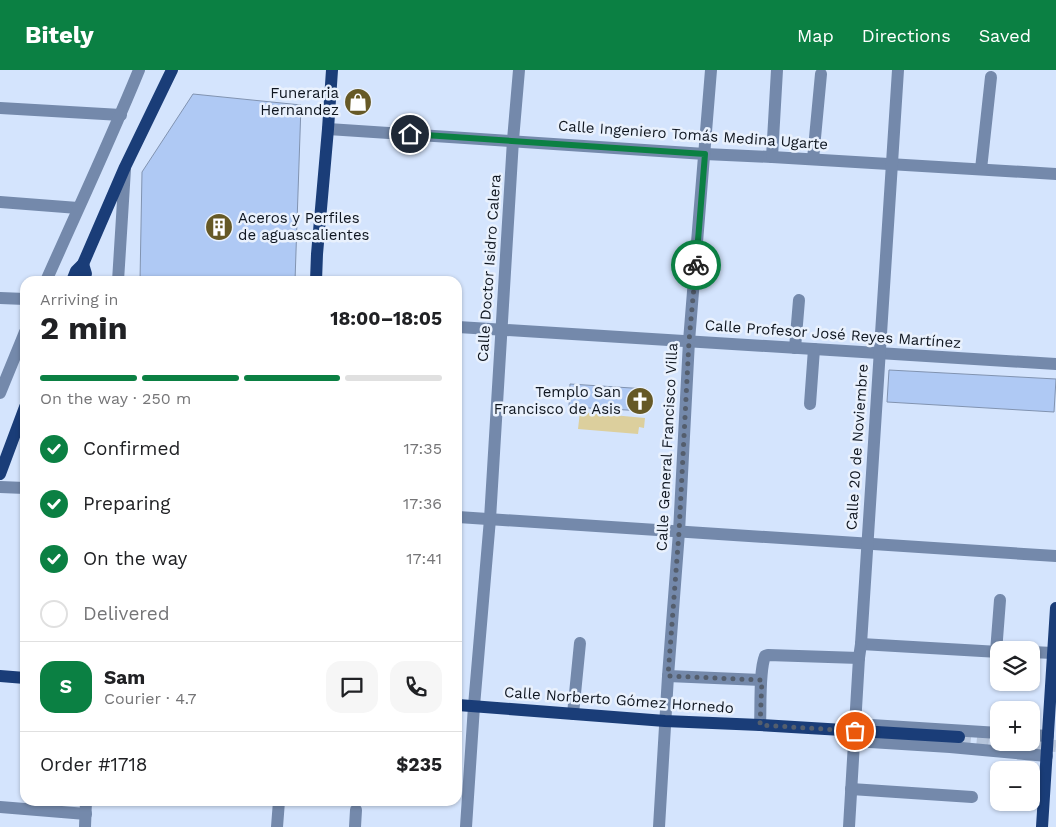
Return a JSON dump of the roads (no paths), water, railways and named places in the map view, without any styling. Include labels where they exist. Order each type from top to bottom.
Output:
[{"type":"main road","points":[[74,276],[83,264],[125,167],[172,70]]},
{"type":"main road","points":[[316,276],[332,70]]},
{"type":"main road","points":[[83,264],[85,276]]},
{"type":"main road","points":[[0,474],[20,420]]},
{"type":"main road","points":[[1042,827],[1056,608]]},
{"type":"main road","points":[[0,676],[20,678]]},
{"type":"main road","name":"Calle Norberto Gómez Hornedo","points":[[462,705],[665,721],[959,737]]},
{"type":"street","points":[[48,276],[121,115],[139,70]]},
{"type":"street","name":"Calle Doctor Isidro Calera","points":[[466,827],[490,519],[519,70]]},
{"type":"street","name":"Calle General Francisco Villa","points":[[659,827],[679,532],[689,341],[711,70]]},
{"type":"street","points":[[772,157],[777,70]]},
{"type":"street","name":"Calle 20 de Noviembre","points":[[849,827],[898,70]]},
{"type":"street","points":[[813,159],[821,74]]},
{"type":"street","points":[[980,169],[991,77]]},
{"type":"street","points":[[0,108],[121,115]]},
{"type":"street","name":"Calle Ingeniero Tomás Medina Ugarte","points":[[328,129],[705,154],[1056,174]]},
{"type":"street","points":[[118,276],[125,167]]},
{"type":"street","points":[[0,202],[78,208]]},
{"type":"street","points":[[0,298],[20,299]]},
{"type":"street","points":[[795,348],[798,300]]},
{"type":"street","name":"Calle Profesor José Reyes Martínez","points":[[462,327],[1056,364]]},
{"type":"street","points":[[0,393],[20,344]]},
{"type":"street","points":[[810,404],[814,349]]},
{"type":"street","points":[[0,487],[20,488]]},
{"type":"street","points":[[462,517],[1056,556]]},
{"type":"street","points":[[998,641],[1000,600]]},
{"type":"street","points":[[573,714],[580,643]]},
{"type":"street","points":[[861,644],[990,652]]},
{"type":"street","points":[[1040,652],[1053,653]]},
{"type":"street","points":[[760,725],[765,656],[859,658]]},
{"type":"street","points":[[668,676],[762,680]]},
{"type":"street","name":"Calle Norberto Gómez Hornedo","points":[[855,732],[990,733]]},
{"type":"street","name":"Calle Norberto Gómez Hornedo","points":[[855,732],[950,747],[1047,756]]},
{"type":"street","points":[[1040,736],[1048,736]]},
{"type":"street","points":[[851,790],[972,797]]},
{"type":"street","points":[[277,827],[279,806]]},
{"type":"street","points":[[0,807],[86,814]]},
{"type":"street","points":[[355,827],[356,810]]},
{"type":"tunnel","points":[[959,737],[990,740]]},
{"type":"tunnel","points":[[1040,744],[1056,746]]},
{"type":"place","name":"Funeraria Hernandez","points":[[358,102]]},
{"type":"place","name":"Aceros y Perfiles de aguascalientes","points":[[219,227]]},
{"type":"place","name":"Templo San Francisco de Asis","points":[[640,401]]}]
